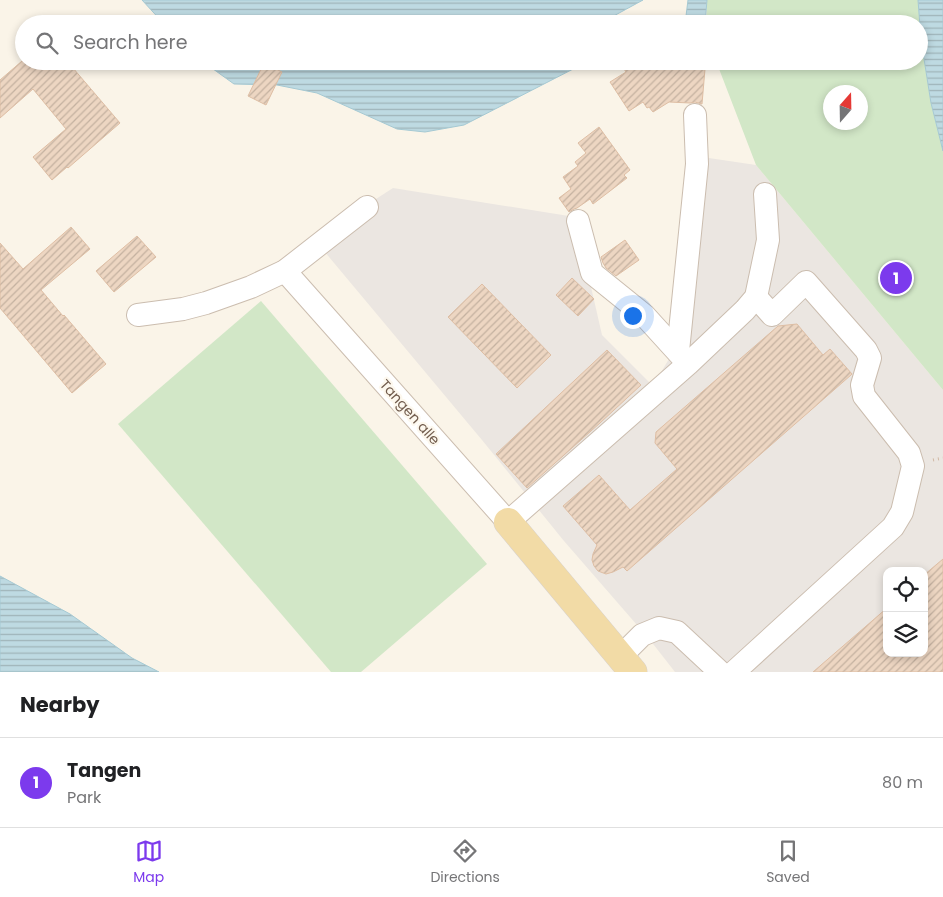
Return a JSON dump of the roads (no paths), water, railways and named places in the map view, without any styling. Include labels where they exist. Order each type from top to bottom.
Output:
[{"type":"main road","name":"Tangen alle","points":[[508,522],[626,664]]},
{"type":"street","points":[[683,357],[697,164],[696,115]]},
{"type":"street","points":[[508,522],[683,357],[745,310],[756,297],[768,240],[765,194]]},
{"type":"street","points":[[138,315],[183,309],[206,303],[285,271],[367,207]]},
{"type":"street","points":[[578,221],[592,272],[644,315],[683,357]]},
{"type":"street","name":"Tangen alle","points":[[285,271],[508,522]]},
{"type":"street","points":[[734,672],[893,527],[902,512],[913,466],[909,453],[864,396],[862,385],[870,358],[866,350],[806,282],[772,315],[756,297]]},
{"type":"street","points":[[626,664],[642,635],[660,628],[677,632],[720,672]]},
{"type":"water","points":[[142,0],[643,0],[616,15],[156,15]]},
{"type":"water","points":[[688,0],[707,0],[706,15],[686,15]]},
{"type":"water","points":[[918,0],[943,0],[943,151],[931,103],[926,70],[928,70],[928,15],[919,15]]},
{"type":"water","points":[[215,70],[571,70],[464,125],[425,132],[397,129],[317,93],[277,85],[234,84]]},
{"type":"water","points":[[0,576],[70,614],[132,658],[159,672],[0,672]]},
{"type":"place","name":"Tangen","points":[[896,278]]}]
